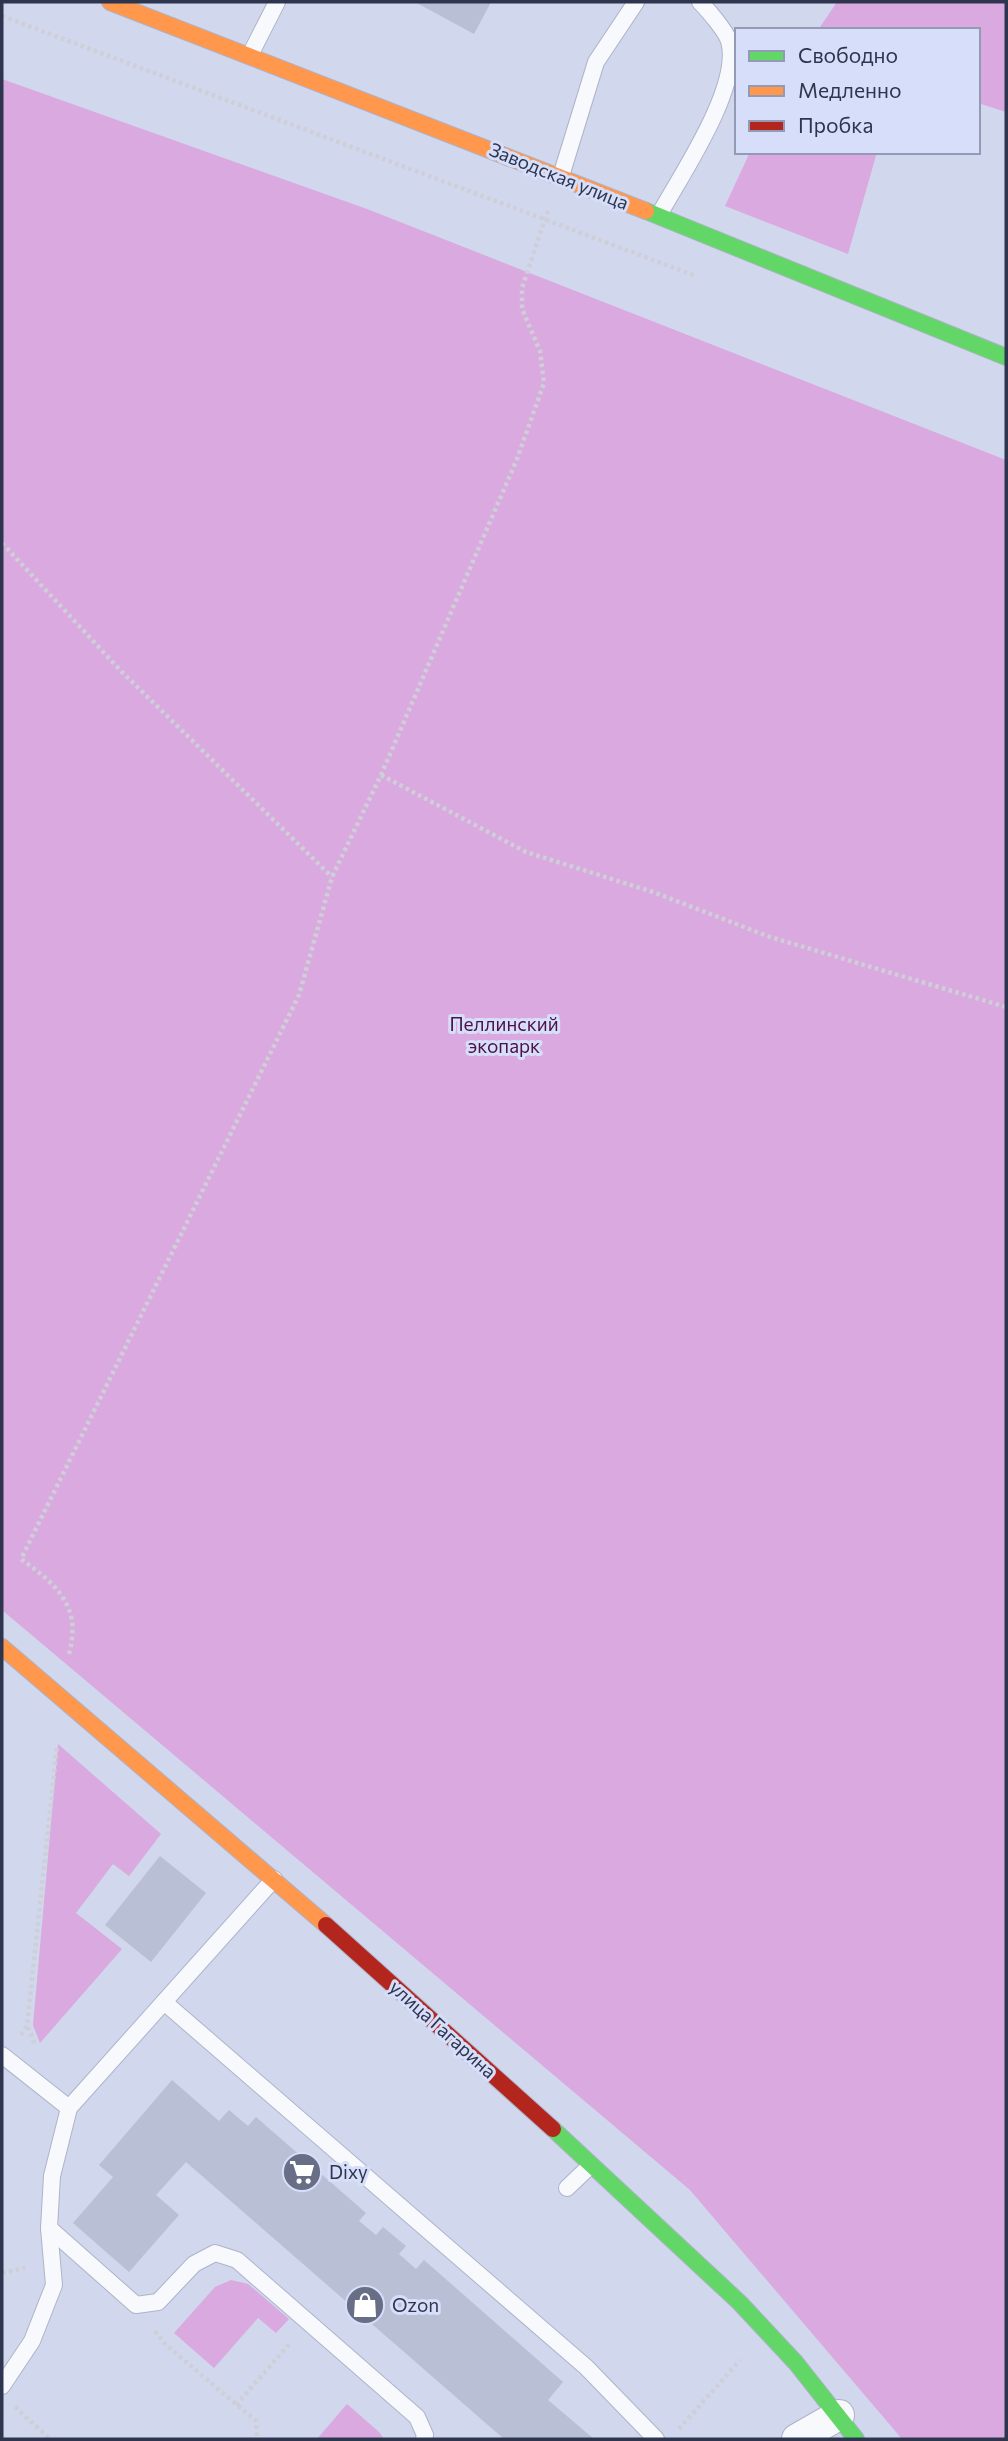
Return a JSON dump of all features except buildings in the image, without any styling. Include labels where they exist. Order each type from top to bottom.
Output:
[{"type":"street","name":"Заводская улица","points":[[110,2],[561,176],[1006,357]]},
{"type":"street","name":"улица Гагарина","points":[[2,1647],[274,1879],[498,2078],[740,2303],[796,2363],[848,2427]]},
{"type":"street","points":[[797,2439],[848,2427]]},
{"type":"lane","points":[[250,55],[277,2]]},
{"type":"lane","points":[[561,176],[596,62],[636,2]]},
{"type":"lane","points":[[659,215],[718,108],[731,66],[729,39],[700,2]]},
{"type":"lane","points":[[2,2386],[32,2341],[54,2285],[49,2228],[52,2176],[69,2108],[274,1879]]},
{"type":"lane","points":[[164,2002],[586,2367],[656,2439]]},
{"type":"lane","points":[[4,2056],[69,2108]]},
{"type":"lane","points":[[568,2188],[590,2166]]},
{"type":"lane","points":[[49,2228],[136,2305],[158,2302],[194,2264],[215,2253],[237,2260],[417,2417],[425,2435],[424,2439]]},
{"type":"path","points":[[2,16],[698,277]]},
{"type":"path","points":[[4,2056],[27,2026],[64,1671],[72,1640],[71,1609],[51,1581],[22,1559],[299,995],[332,877],[381,775],[517,459],[544,383],[540,351],[522,309],[522,288],[561,176]]},
{"type":"path","points":[[2,543],[121,671],[332,877]]},
{"type":"path","points":[[381,775],[526,852],[653,892],[771,937],[1006,1007]]},
{"type":"path","points":[[136,2305],[166,2345],[256,2421],[257,2439]]},
{"type":"path","points":[[236,2405],[309,2322]]},
{"type":"path","points":[[676,2432],[742,2358]]},
{"type":"path","points":[[11,2404],[50,2439]]},
{"type":"green space","points":[[837,2],[1006,2],[1006,112],[980,104],[980,28],[819,28]]},
{"type":"green space","name":"Пеллинский экопарк","points":[[2,79],[367,209],[1006,460],[1006,2439],[902,2439],[690,2190],[2,1610]]},
{"type":"green space","points":[[749,154],[876,154],[848,254],[725,206]]},
{"type":"green space","points":[[58,1744],[161,1834],[129,1876],[113,1864],[76,1913],[122,1949],[40,2043],[33,2025]]},
{"type":"green space","points":[[231,2280],[248,2284],[289,2319],[276,2333],[258,2318],[214,2368],[174,2333],[215,2287]]},
{"type":"green space","points":[[347,2404],[379,2432],[384,2439],[317,2439]]},
{"type":"traffic: fast","points":[[646,211],[1006,357]]},
{"type":"traffic: fast","points":[[553,2129],[740,2303],[796,2363],[856,2439]]},
{"type":"traffic: slow","points":[[110,2],[646,211]]},
{"type":"traffic: slow","points":[[2,1647],[326,1925]]},
{"type":"traffic: jam","points":[[326,1925],[553,2129]]},
{"type":"place","name":"Dixy","points":[[302,2172]]},
{"type":"place","name":"Ozon","points":[[365,2305]]}]
